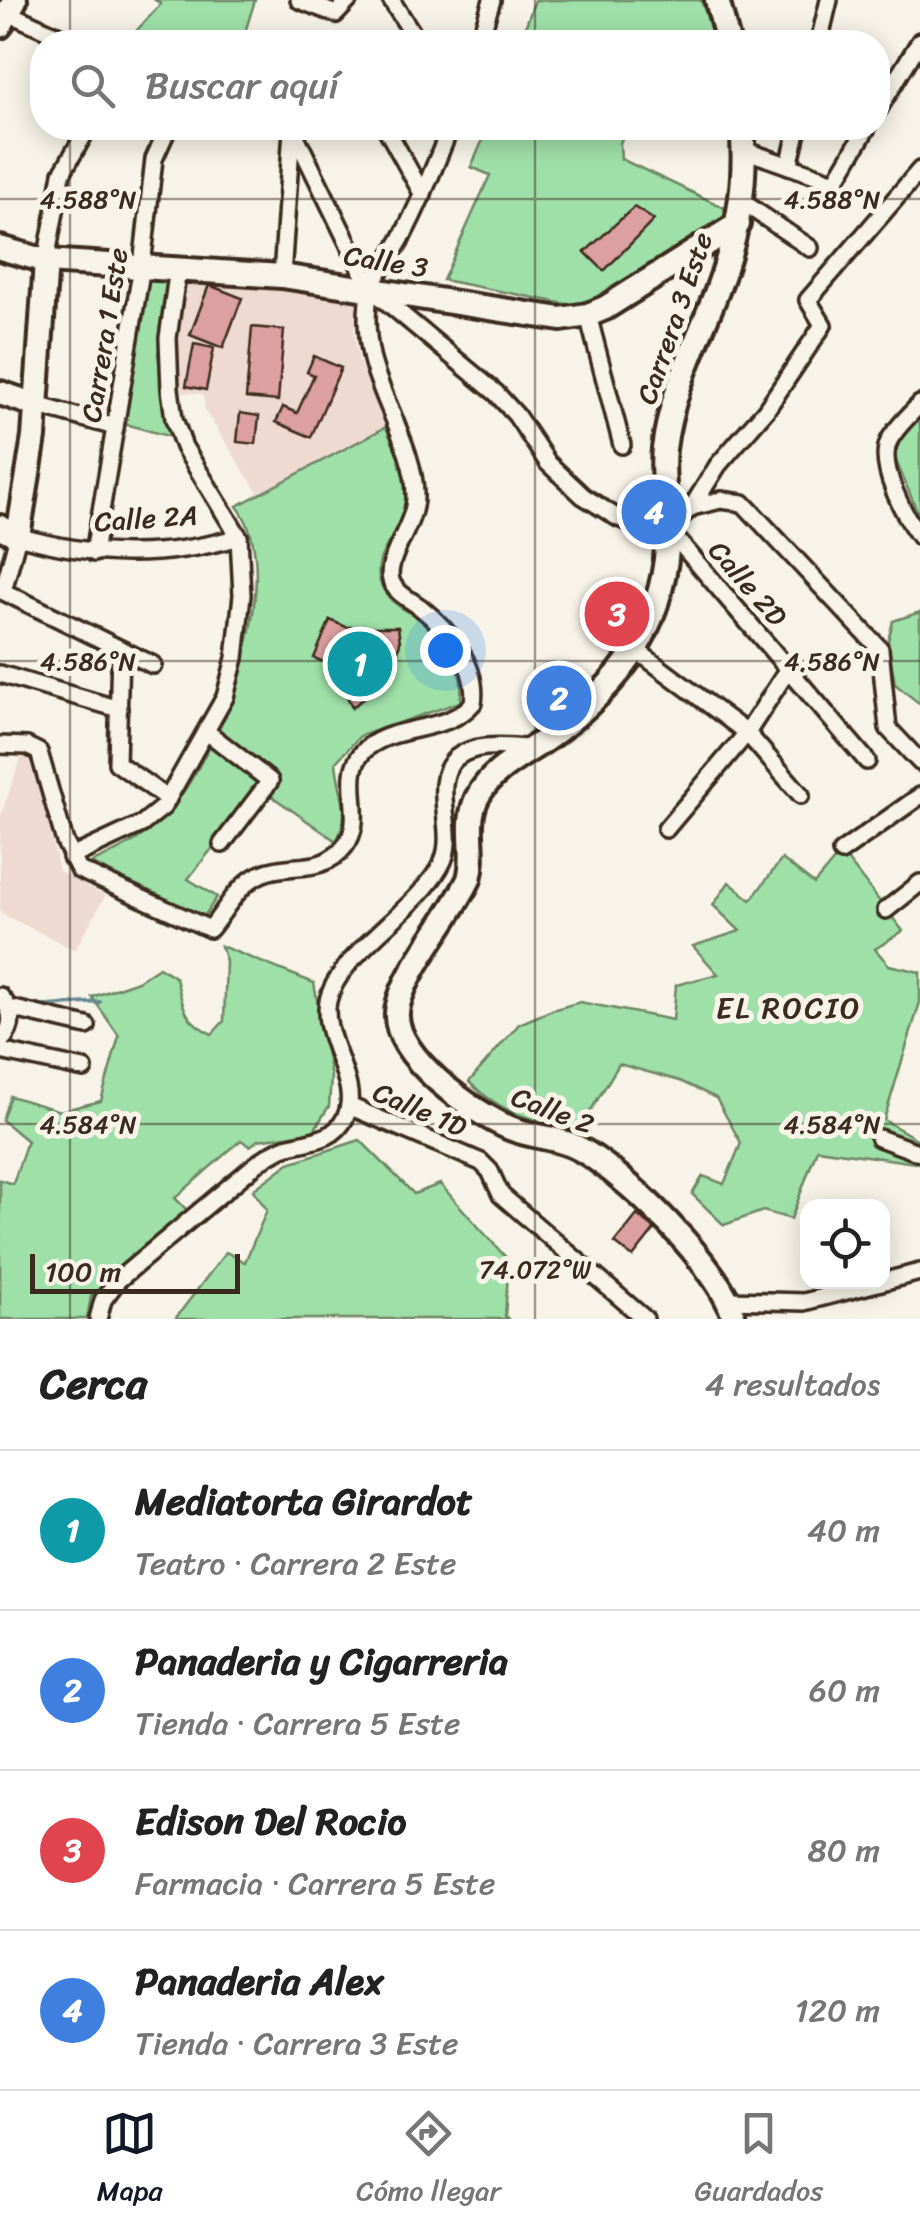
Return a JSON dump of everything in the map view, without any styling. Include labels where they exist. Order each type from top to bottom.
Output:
[{"type":"street","points":[[299,0],[336,14],[349,0]]},
{"type":"street","points":[[390,0],[410,30]]},
{"type":"street","points":[[483,30],[492,0]]},
{"type":"street","points":[[717,0],[725,30]]},
{"type":"street","points":[[822,30],[829,0]]},
{"type":"street","points":[[8,13],[46,30]]},
{"type":"street","points":[[890,90],[920,41]]},
{"type":"street","points":[[81,140],[62,173],[46,261],[36,405],[1,590],[153,665]]},
{"type":"street","name":"Carrera 1 Este","points":[[94,553],[142,266],[154,159],[163,140]]},
{"type":"street","points":[[282,276],[291,140]]},
{"type":"street","points":[[298,140],[370,288],[506,403],[548,463],[583,496],[638,526],[668,529],[692,507],[718,464],[766,410],[824,325],[808,300],[920,170]]},
{"type":"street","points":[[393,140],[423,195]]},
{"type":"street","points":[[0,745],[35,748],[42,757],[71,858],[79,870],[96,881],[210,929],[244,884],[258,874],[315,866],[331,860],[344,848],[356,815],[352,774],[366,748],[379,740],[452,718],[473,703],[474,684],[459,650],[427,612],[396,590],[390,576],[392,558],[411,524],[415,492],[372,358],[368,326],[370,288],[423,195],[445,140]]},
{"type":"street","name":"Carrera 3 Este","points":[[636,650],[662,580],[668,529],[662,469],[670,415],[682,375],[718,289],[740,212],[743,140]]},
{"type":"street","points":[[745,140],[789,166],[834,182],[860,140]]},
{"type":"street","points":[[789,166],[795,140]]},
{"type":"street","points":[[740,212],[810,248]]},
{"type":"street","name":"Calle 3","points":[[0,248],[46,261],[282,276],[547,319],[588,315],[605,308],[740,212]]},
{"type":"street","points":[[71,858],[142,824],[168,799],[225,697],[235,658],[242,595],[239,537],[184,447],[174,419],[168,338],[178,268]]},
{"type":"street","points":[[588,315],[622,445]]},
{"type":"street","points":[[0,393],[115,427]]},
{"type":"street","points":[[920,404],[892,436],[887,448],[887,467],[896,492],[920,538]]},
{"type":"street","points":[[692,507],[720,500],[742,502],[880,648],[888,728],[920,762]]},
{"type":"street","name":"Calle 2D","points":[[668,529],[867,761]]},
{"type":"street","name":"Calle 2A","points":[[9,532],[68,550],[94,553],[186,548],[239,537]]},
{"type":"street","points":[[120,650],[117,763],[168,799]]},
{"type":"street","points":[[98,1319],[103,1300],[118,1280],[266,1157],[288,1146],[320,1140],[344,1121],[349,1106],[347,1083],[326,1020],[328,1000],[335,982],[401,914],[444,859],[444,778],[452,763],[465,752],[480,748],[534,748],[568,722],[636,650],[747,734],[801,795]]},
{"type":"street","points":[[666,829],[747,734],[789,668]]},
{"type":"street","points":[[0,674],[118,709]]},
{"type":"street","points":[[207,732],[270,781],[222,844]]},
{"type":"street","name":"Calle 2","points":[[534,748],[496,773],[476,800],[470,822],[469,880],[402,993],[400,1034],[413,1056],[474,1108],[511,1128],[576,1147],[609,1169],[672,1227],[732,1309]]},
{"type":"street","points":[[841,852],[920,796]]},
{"type":"street","points":[[886,910],[920,883]]},
{"type":"street","points":[[5,1002],[87,1026]]},
{"type":"street","points":[[0,1042],[11,1022],[5,1002]]},
{"type":"street","points":[[0,1051],[84,1069]]},
{"type":"street","name":"Calle 1D","points":[[349,1106],[481,1162],[502,1196],[644,1319]]},
{"type":"street","points":[[879,1138],[920,1152]]},
{"type":"street","points":[[732,1309],[820,1300],[920,1272]]},
{"type":"street","points":[[773,1303],[785,1319]]},
{"type":"shaded area","points":[[184,274],[351,294],[360,305],[354,330],[359,361],[386,427],[259,494],[205,411],[203,394],[180,392],[176,328]]},
{"type":"shaded area","points":[[22,755],[33,755],[59,871],[105,896],[75,950],[0,913],[0,818]]},
{"type":"green space","points":[[155,0],[255,0],[246,30],[137,30],[161,4]]},
{"type":"green space","points":[[535,0],[701,0],[711,30],[524,30]]},
{"type":"green space","points":[[483,140],[621,140],[621,159],[723,207],[727,216],[596,298],[571,305],[443,280],[490,175],[471,167]]},
{"type":"green space","points":[[146,273],[168,277],[158,355],[171,437],[122,423]]},
{"type":"green space","points":[[920,416],[920,518],[894,456],[901,438]]},
{"type":"green space","points":[[386,427],[402,466],[408,498],[402,519],[382,556],[379,576],[388,597],[427,624],[444,643],[457,665],[460,702],[360,736],[336,762],[344,812],[336,841],[260,788],[188,879],[217,897],[203,918],[91,863],[157,824],[202,761],[222,718],[251,623],[256,578],[252,538],[237,506]]},
{"type":"green space","points":[[920,612],[920,704],[895,684],[888,641],[893,621]]},
{"type":"green space","points":[[841,852],[903,931],[875,949],[889,965],[920,972],[920,1002],[884,1120],[920,1141],[915,1163],[817,1149],[791,1219],[763,1211],[724,1225],[692,1194],[703,1176],[724,1184],[741,1143],[716,1098],[680,1081],[619,1064],[579,1130],[507,1110],[469,1082],[519,1024],[552,1010],[580,1002],[673,1020],[676,985],[718,974],[693,946],[740,931],[713,905],[729,882],[751,900],[782,859],[814,884]]},
{"type":"green space","points":[[221,946],[314,983],[331,1077],[329,1106],[313,1132],[258,1140],[250,1146],[241,1140],[175,1198],[189,1212],[91,1296],[87,1319],[0,1319],[0,1180],[13,1184],[27,1141],[2,1120],[10,1096],[60,1111],[101,1101],[119,1036],[92,997],[138,981],[159,967],[176,978],[190,1018],[212,1034],[224,1021],[226,961]]},
{"type":"green space","points":[[360,1140],[414,1194],[440,1184],[509,1261],[505,1316],[508,1319],[175,1319],[226,1252],[245,1262],[267,1210],[253,1190],[289,1163]]},
{"type":"building","points":[[634,207],[654,220],[604,271],[585,252]]},
{"type":"building","points":[[209,285],[242,298],[223,348],[190,335]]},
{"type":"building","points":[[252,327],[284,330],[278,401],[246,398]]},
{"type":"building","points":[[194,344],[214,348],[206,390],[186,386]]},
{"type":"building","points":[[314,356],[341,368],[311,437],[276,422],[283,407],[297,413],[314,375],[307,372]]},
{"type":"building","points":[[240,413],[259,416],[256,444],[237,442]]},
{"type":"building","points":[[330,620],[346,627],[398,627],[396,660],[384,680],[352,708],[335,667],[314,658]]},
{"type":"building","points":[[637,1215],[655,1229],[633,1257],[615,1243]]},
{"type":"waterway","points":[[35,1007],[100,1002]]},
{"type":"place","name":"Panaderia Alex","points":[[654,512]]},
{"type":"place","name":"Edison Del Rocio","points":[[617,614]]},
{"type":"place","name":"Mediatorta Girardot","points":[[360,664]]},
{"type":"place","name":"Panaderia y Cigarreria","points":[[559,698]]},
{"type":"district","name":"EL ROCIO","points":[[789,1008]]}]
